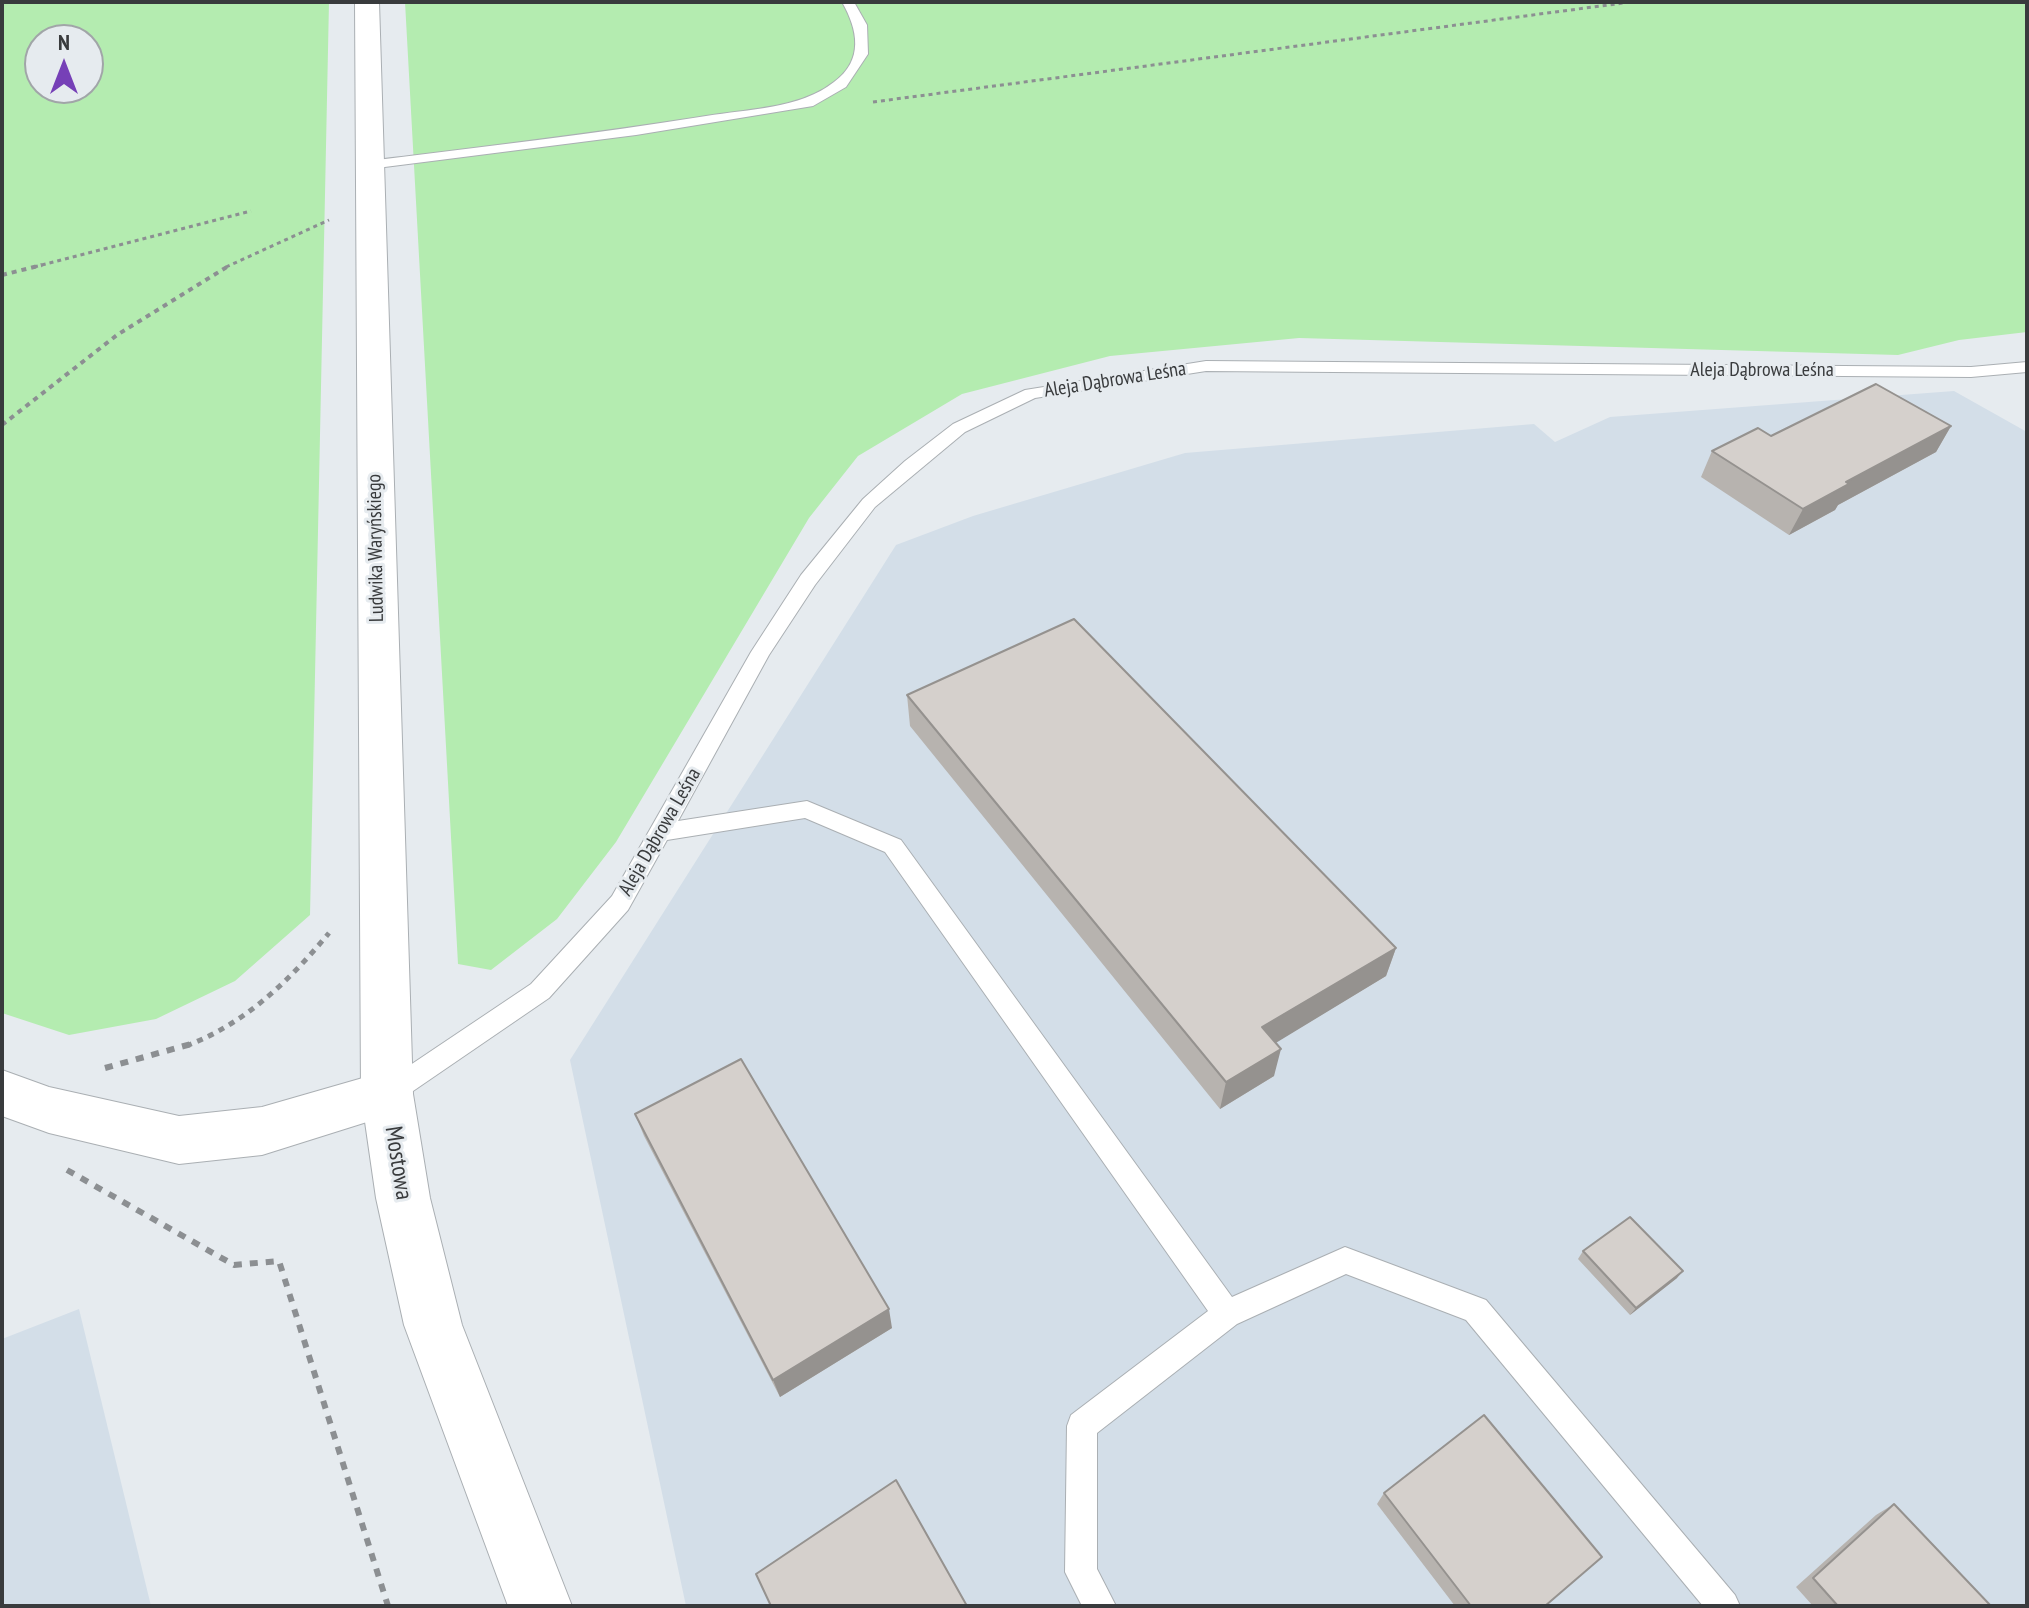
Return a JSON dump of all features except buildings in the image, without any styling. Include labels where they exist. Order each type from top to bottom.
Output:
[{"type":"street","name":"Ludwika Waryńskiego","points":[[367,2],[387,1094]]},
{"type":"street","points":[[2,1093],[49,1110],[179,1140],[262,1131],[387,1094]]},
{"type":"street","name":"Mostowa","points":[[387,1094],[403,1198],[433,1325],[540,1606]]},
{"type":"lane","points":[[369,165],[636,131],[808,103],[841,84],[862,54],[861,25],[848,2]]},
{"type":"lane","name":"Aleja Dąbrowa Leśna","points":[[387,1094],[540,991],[620,903],[761,652],[808,580],[869,503],[959,428],[1031,394],[1206,366],[1955,372],[2027,367]]},
{"type":"lane","points":[[661,832],[807,809],[893,846],[1227,1314]]},
{"type":"lane","points":[[1100,1606],[1081,1572],[1082,1426],[1227,1314],[1345,1260],[1476,1310],[1724,1606]]},
{"type":"path","points":[[808,103],[869,103],[1631,2]]},
{"type":"path","points":[[2,275],[251,211]]},
{"type":"path","points":[[2,425],[172,298],[277,238],[342,215]]},
{"type":"path","points":[[100,1069],[155,1058],[208,1038],[248,1016]]},
{"type":"path","points":[[61,1166],[234,1265],[279,1261],[388,1606]]},
{"type":"shaded area","points":[[1954,391],[2027,432],[2027,1606],[686,1606],[570,1060],[896,545],[973,516],[1185,453],[1534,424],[1555,442],[1610,417]]},
{"type":"shaded area","points":[[79,1309],[151,1606],[2,1606],[2,1339]]},
{"type":"green space","points":[[2,2],[329,2],[310,915],[235,981],[156,1019],[69,1035],[2,1013]]},
{"type":"green space","points":[[405,2],[2027,2],[2027,332],[1959,340],[1898,355],[1299,338],[1110,356],[962,394],[858,456],[809,518],[616,842],[557,919],[491,970],[458,964]]}]
